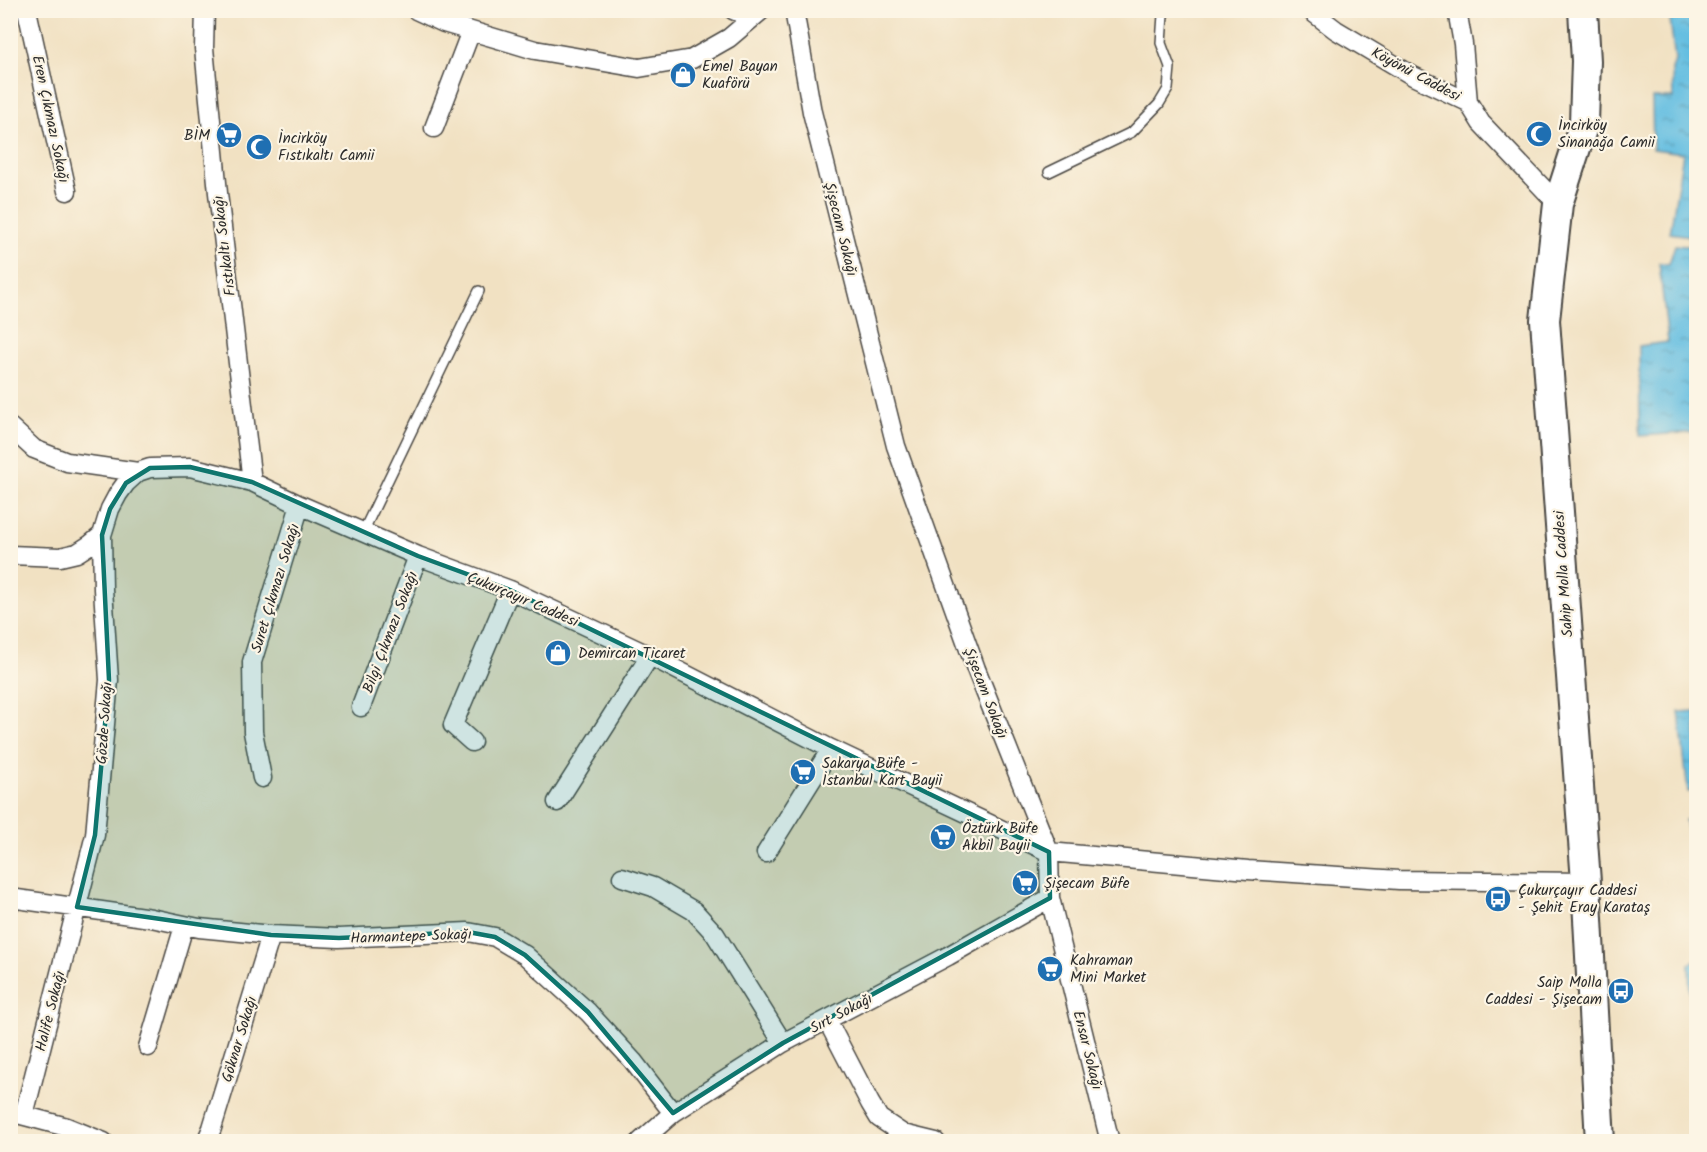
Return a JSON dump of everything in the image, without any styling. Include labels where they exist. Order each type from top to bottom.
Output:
[{"type":"main road","name":"Sahip Molla Caddesi","points":[[1583,10],[1586,61],[1584,123],[1558,204],[1545,320],[1586,882],[1600,1142]]},
{"type":"street","name":"Eren Çıkmazı Sokağı","points":[[27,10],[67,192]]},
{"type":"street","name":"Fıstıkaltı Sokağı","points":[[206,10],[204,48],[218,193],[252,482]]},
{"type":"street","points":[[416,10],[447,17],[471,31],[535,50],[639,68],[692,59],[729,38],[757,14]]},
{"type":"street","points":[[733,10],[757,14]]},
{"type":"street","name":"Şişecam Sokağı","points":[[794,10],[812,112],[896,446],[976,669],[1048,852]]},
{"type":"street","name":"Köyönü Caddesi","points":[[1310,10],[1336,30],[1413,76],[1468,102],[1481,123],[1558,204]]},
{"type":"street","points":[[1457,10],[1463,44],[1468,102]]},
{"type":"street","points":[[434,128],[471,31]]},
{"type":"street","name":"Çukurçayır Caddesi","points":[[10,427],[34,449],[67,462],[138,472],[150,468],[190,467],[252,482],[418,556],[510,590],[650,656],[831,749],[1048,852]]},
{"type":"street","points":[[10,555],[60,558],[77,553],[91,544],[102,535],[110,509],[118,494],[138,472]]},
{"type":"street","name":"Suret Çıkmazı Sokağı","points":[[262,778],[253,732],[252,662],[300,505]]},
{"type":"street","name":"Gözde Sokağı","points":[[77,907],[95,835],[108,680],[102,535]]},
{"type":"street","name":"Bilgi Çıkmazı Sokağı","points":[[361,707],[418,556]]},
{"type":"street","points":[[472,742],[453,725],[510,590]]},
{"type":"street","points":[[557,802],[650,656]]},
{"type":"street","points":[[766,853],[831,749]]},
{"type":"street","points":[[1048,852],[1248,870],[1399,880],[1586,882]]},
{"type":"street","name":"Ensar Sokağı","points":[[1048,852],[1050,898],[1110,1142]]},
{"type":"street","points":[[622,878],[653,887],[694,911],[715,934],[783,1043]]},
{"type":"street","name":"Harmantepe Sokağı","points":[[10,898],[151,918],[184,926],[271,935],[339,938],[468,932],[495,937],[525,955],[588,1012],[633,1061],[673,1113]]},
{"type":"street","name":"Sırt Sokağı","points":[[640,1142],[673,1113],[783,1043],[948,956],[1050,898]]},
{"type":"street","name":"Halife Sokağı","points":[[17,1114],[77,907]]},
{"type":"street","points":[[148,1047],[184,926]]},
{"type":"street","name":"Göknar Sokağı","points":[[206,1142],[271,935]]},
{"type":"street","points":[[827,1020],[879,1118],[903,1134],[936,1142]]},
{"type":"street","points":[[17,1114],[67,1127],[104,1142]]},
{"type":"lane","points":[[1049,172],[1132,132],[1160,104],[1168,89],[1170,67],[1161,43],[1163,15],[1167,10]]},
{"type":"lane","points":[[363,532],[479,291]]},
{"type":"highlighted area","points":[[190,467],[252,482],[418,556],[510,590],[1049,852],[1050,898],[783,1043],[673,1113],[588,1012],[525,955],[495,937],[468,932],[339,938],[271,935],[77,907],[95,835],[109,680],[102,535],[110,509],[126,483],[150,468]]},
{"type":"water","points":[[1669,11],[1696,11],[1696,237],[1670,233],[1683,153],[1653,149],[1652,98],[1673,98],[1672,70],[1675,60]]},
{"type":"water","points":[[1675,245],[1696,247],[1696,371],[1694,372],[1696,432],[1640,436],[1639,346],[1668,342],[1659,263],[1669,264]]},
{"type":"water","points":[[1696,711],[1696,791],[1688,792],[1679,712]]},
{"type":"water","points":[[1696,818],[1696,874],[1685,820]]},
{"type":"water","points":[[1696,961],[1696,1010],[1690,1000],[1689,964]]},
{"type":"place","name":"Emel Bayan Kuaförü","points":[[683,75]]},
{"type":"place","name":"İncirköy Sinanağa Camii","points":[[1539,134]]},
{"type":"place","name":"BİM","points":[[229,135]]},
{"type":"place","name":"İncirköy Fıstıkaltı Camii","points":[[259,147]]},
{"type":"place","name":"Demircan Ticaret","points":[[558,653]]},
{"type":"place","name":"Sakarya Büfe - İstanbul Kart Bayii","points":[[803,772]]},
{"type":"place","name":"Öztürk Büfe Akbil Bayii","points":[[943,837]]},
{"type":"place","name":"Şişecam Büfe","points":[[1025,883]]},
{"type":"place","name":"Çukurçayır Caddesi - Şehit Eray Karataş","points":[[1498,899]]},
{"type":"place","name":"Kahraman Mini Market","points":[[1050,969]]},
{"type":"place","name":"Saip Molla Caddesi - Şişecam","points":[[1621,991]]}]
